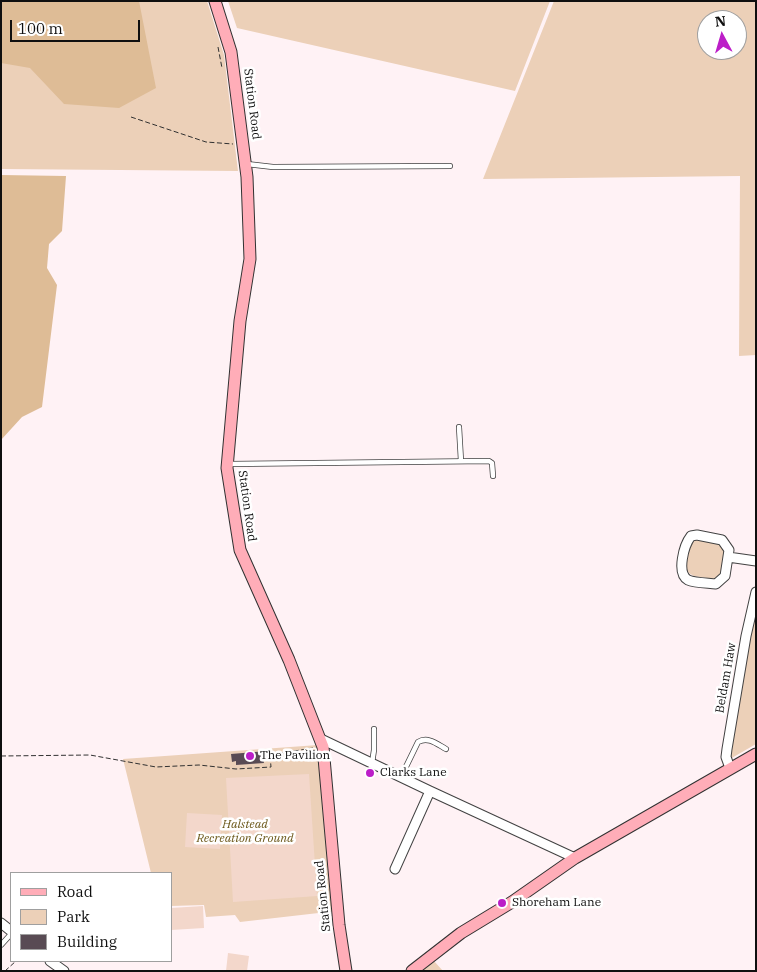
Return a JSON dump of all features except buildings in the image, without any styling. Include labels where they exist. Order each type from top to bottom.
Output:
[{"type":"street","name":"Station Road","points":[[216,1],[231,52],[246,164],[250,259],[240,321],[227,464],[240,550],[289,660],[322,743],[339,925],[346,971]]},
{"type":"street","points":[[697,535],[722,540],[729,550],[728,557],[725,576],[716,584],[689,580],[683,574],[681,567],[686,542],[691,536],[697,535]]},
{"type":"street","points":[[728,557],[756,561]]},
{"type":"street","name":"Beldam Haw","points":[[730,768],[726,757],[726,749],[746,636],[756,592]]},
{"type":"street","points":[[322,743],[372,763],[430,792],[575,858]]},
{"type":"street","points":[[412,971],[460,933],[512,902],[575,858],[756,754]]},
{"type":"street","points":[[395,869],[430,792]]},
{"type":"street","points":[[1,923],[10,932]]},
{"type":"street","points":[[51,962],[64,971]]},
{"type":"lane","points":[[246,164],[291,168],[450,166]]},
{"type":"lane","points":[[459,427],[461,461]]},
{"type":"lane","points":[[227,464],[489,461],[492,464],[493,476]]},
{"type":"lane","points":[[372,763],[374,729]]},
{"type":"lane","points":[[401,777],[418,742],[421,740],[428,740],[446,749]]},
{"type":"lane","points":[[1,946],[10,934]]},
{"type":"path","points":[[218,47],[223,76]]},
{"type":"path","points":[[131,117],[206,142],[235,144]]},
{"type":"path","points":[[1,756],[90,755],[156,767],[199,766],[236,769],[271,767],[270,755],[322,743]]},
{"type":"path","points":[[5,971],[15,962]]},
{"type":"green space","points":[[1,1],[207,1],[224,55],[238,171],[1,169]]},
{"type":"green space","points":[[228,1],[550,1],[515,91],[237,28]]},
{"type":"green space","points":[[554,1],[756,1],[756,355],[739,356],[740,176],[483,179]]},
{"type":"green space","points":[[697,538],[720,542],[726,551],[720,575],[713,579],[694,576],[687,572],[688,549],[690,543]]},
{"type":"green space","points":[[755,607],[756,744],[730,759]]},
{"type":"green space","name":"Halstead Recreation Ground","points":[[318,745],[336,911],[240,922],[235,915],[206,917],[204,905],[172,906],[172,872],[151,872],[123,759]]},
{"type":"green space","points":[[309,774],[317,896],[233,902],[226,778]]},
{"type":"green space","points":[[187,813],[222,815],[220,849],[185,847]]},
{"type":"green space","points":[[203,906],[204,928],[172,930],[172,908]]},
{"type":"green space","points":[[228,953],[249,956],[247,971],[226,971]]},
{"type":"green space","points":[[434,961],[443,971],[421,971]]},
{"type":"shaded area","points":[[1,1],[139,1],[156,88],[119,108],[64,104],[30,68],[1,63]]},
{"type":"shaded area","points":[[1,175],[66,176],[62,231],[49,244],[47,268],[57,285],[42,407],[22,417],[1,440]]},
{"type":"place","name":"The Pavilion","points":[[250,756]]},
{"type":"place","name":"Clarks Lane","points":[[370,773]]},
{"type":"place","name":"Shoreham Lane","points":[[502,903]]}]
